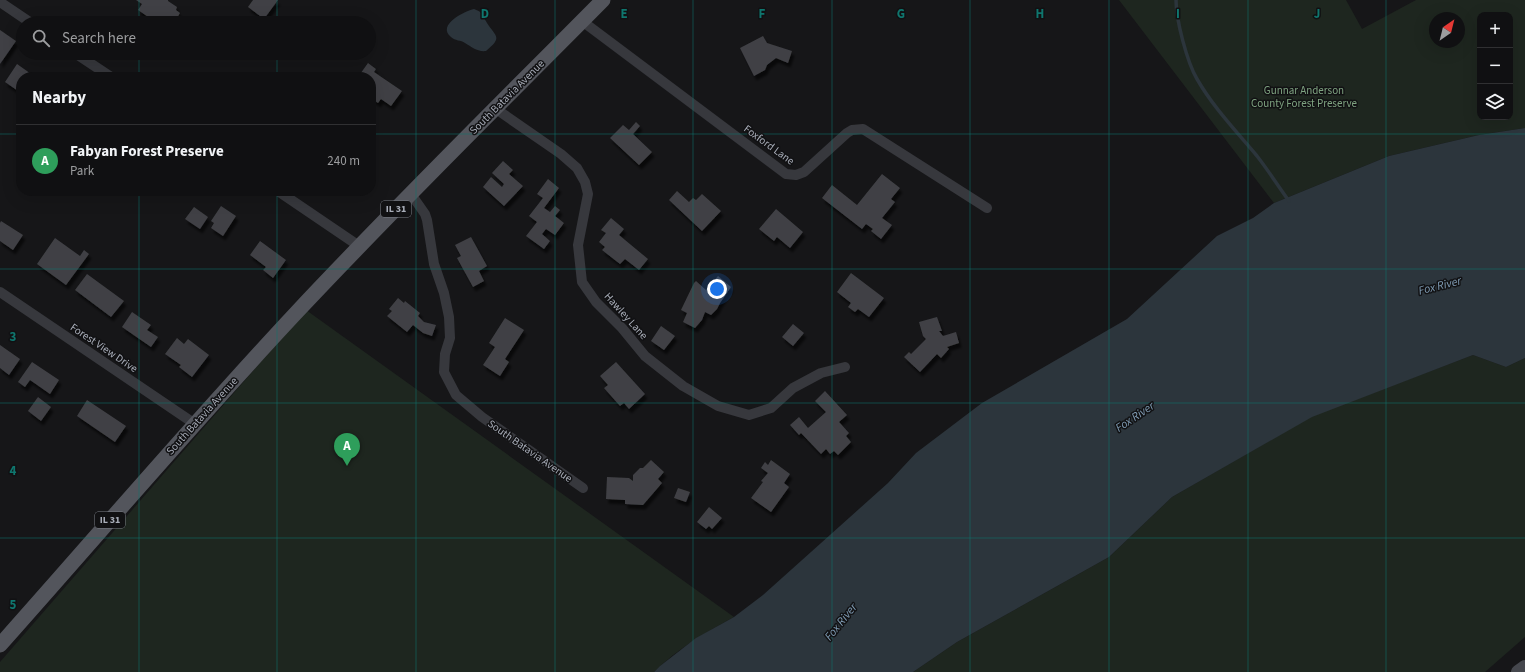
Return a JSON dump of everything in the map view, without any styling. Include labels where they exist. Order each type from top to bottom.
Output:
[{"type":"main road","name":"South Batavia Avenue","points":[[0,645],[195,424],[295,314],[359,246],[603,0]]},
{"type":"main road","points":[[1518,672],[1525,667]]},
{"type":"street","points":[[0,2],[21,16]]},
{"type":"street","name":"Foxford Lane","points":[[582,21],[786,174],[796,176],[804,172],[847,132],[863,129],[988,208]]},
{"type":"street","points":[[86,60],[104,72]]},
{"type":"street","name":"Hawley Lane","points":[[496,109],[561,154],[577,168],[585,182],[588,194],[578,245],[582,282],[596,302],[622,328],[645,356],[683,386],[718,406],[749,415],[771,408],[793,388],[821,372],[845,367]]},
{"type":"street","name":"South Batavia Avenue","points":[[411,194],[425,214],[427,220],[434,264],[444,294],[449,317],[450,338],[445,354],[444,372],[456,395],[482,417],[583,488]]},
{"type":"street","points":[[285,196],[359,246]]},
{"type":"street","name":"Forest View Drive","points":[[0,292],[195,424]]},
{"type":"green space","name":"Gunnar Anderson County Forest Preserve","points":[[1119,0],[1346,0],[1362,29],[1416,0],[1525,0],[1525,128],[1479,135],[1389,156],[1274,203]]},
{"type":"green space","points":[[306,310],[734,617],[692,642],[672,656],[654,672],[0,672],[0,662]]},
{"type":"green space","points":[[1473,355],[1506,367],[1525,358],[1525,637],[1485,672],[913,672],[957,642],[1109,557],[1172,497],[1312,416]]},
{"type":"water","points":[[474,9],[482,14],[496,37],[495,43],[486,51],[472,48],[463,42],[454,39],[447,32],[449,23],[464,13]]},
{"type":"water","name":"Fox River","points":[[1525,128],[1525,358],[1506,367],[1473,355],[1312,417],[1172,497],[1109,557],[957,642],[913,672],[654,672],[696,638],[734,617],[763,595],[888,483],[916,453],[982,403],[1127,319],[1217,236],[1253,218],[1274,203],[1389,156],[1479,135]]},
{"type":"building","points":[[136,0],[168,0],[177,7],[176,10],[180,13],[178,16],[147,16],[138,10],[142,4]]},
{"type":"building","points":[[253,0],[278,0],[266,16],[260,16],[248,7]]},
{"type":"building","points":[[0,30],[16,41],[0,64]]},
{"type":"building","points":[[763,36],[767,43],[792,51],[788,63],[776,58],[767,65],[765,70],[754,76],[740,48]]},
{"type":"building","points":[[368,63],[376,69],[374,72],[362,72]]},
{"type":"building","points":[[17,64],[28,72],[16,72],[16,90],[5,82]]},
{"type":"building","points":[[376,73],[402,91],[391,106],[381,99],[378,103],[376,102]]},
{"type":"building","points":[[636,122],[640,126],[633,134],[652,152],[639,165],[610,138],[623,125],[629,130]]},
{"type":"building","points":[[503,161],[513,170],[509,174],[523,186],[504,206],[483,187],[491,177],[502,187],[504,184],[492,173]]},
{"type":"building","points":[[882,174],[900,188],[891,199],[895,202],[882,218],[892,225],[881,239],[871,231],[873,229],[866,224],[862,229],[822,198],[832,185],[857,205]]},
{"type":"building","points":[[548,179],[559,188],[544,208],[550,212],[555,206],[560,210],[555,216],[564,223],[555,235],[546,229],[542,234],[550,241],[544,249],[526,236],[537,222],[529,216],[543,198],[537,194]]},
{"type":"building","points":[[677,191],[689,202],[693,198],[696,200],[702,194],[721,211],[702,231],[669,200]]},
{"type":"building","points":[[221,206],[236,216],[223,236],[211,228],[214,223],[211,221]]},
{"type":"building","points":[[194,207],[208,217],[200,229],[185,219]]},
{"type":"building","points":[[776,209],[803,232],[790,248],[777,237],[774,241],[759,229]]},
{"type":"building","points":[[611,218],[624,229],[619,235],[648,259],[639,270],[625,259],[620,264],[602,250],[605,247],[599,242],[606,233],[601,230]]},
{"type":"building","points":[[1,221],[23,235],[13,250],[0,241]]},
{"type":"building","points":[[471,237],[487,266],[479,271],[484,281],[473,287],[457,258],[461,256],[455,245]]},
{"type":"building","points":[[55,238],[80,256],[84,250],[89,254],[66,285],[37,264]]},
{"type":"building","points":[[260,241],[286,260],[273,278],[263,270],[266,267],[250,255]]},
{"type":"building","points":[[851,273],[884,298],[869,317],[858,309],[855,312],[848,307],[851,303],[837,292]]},
{"type":"building","points":[[87,274],[124,301],[111,317],[75,290]]},
{"type":"building","points":[[718,276],[731,287],[717,309],[711,315],[705,312],[702,320],[695,328],[683,322],[687,313],[681,310],[694,283],[696,281],[706,290]]},
{"type":"building","points":[[398,298],[404,303],[405,301],[420,313],[418,316],[424,322],[436,325],[432,336],[423,333],[413,325],[407,332],[387,316],[392,311],[389,309]]},
{"type":"building","points":[[132,312],[151,325],[147,330],[158,337],[151,347],[122,327]]},
{"type":"building","points":[[937,317],[942,331],[939,331],[943,336],[956,332],[959,343],[947,347],[949,349],[941,358],[937,354],[920,372],[904,357],[909,352],[911,354],[926,339],[923,336],[919,322]]},
{"type":"building","points":[[505,318],[524,330],[505,359],[509,362],[500,376],[483,365],[495,347],[489,343]]},
{"type":"building","points":[[793,324],[804,333],[793,346],[782,337]]},
{"type":"building","points":[[661,326],[675,336],[664,350],[651,341]]},
{"type":"building","points":[[177,338],[184,344],[188,339],[209,355],[192,377],[179,367],[181,365],[165,354]]},
{"type":"building","points":[[0,345],[20,359],[9,375],[0,368]]},
{"type":"building","points":[[32,362],[59,380],[50,394],[30,380],[25,387],[18,382]]},
{"type":"building","points":[[616,362],[645,394],[629,409],[624,403],[620,406],[604,388],[608,385],[600,376]]},
{"type":"building","points":[[825,391],[847,415],[839,422],[849,433],[846,436],[851,442],[838,455],[834,451],[830,454],[826,449],[821,454],[801,433],[799,435],[790,425],[799,417],[808,428],[826,412],[815,401]]},
{"type":"building","points":[[38,397],[51,407],[41,421],[28,411]]},
{"type":"building","points":[[87,400],[126,426],[115,442],[77,416]]},
{"type":"building","points":[[651,460],[664,472],[658,479],[662,483],[643,505],[625,504],[625,500],[606,499],[607,477],[629,478],[633,481],[633,475]]},
{"type":"building","points":[[771,460],[790,474],[784,483],[789,487],[771,512],[751,498],[763,482],[761,481],[768,473],[761,468],[765,462],[768,465]]},
{"type":"building","points":[[678,488],[690,492],[686,502],[674,498]]},
{"type":"building","points":[[709,507],[722,518],[712,529],[709,526],[706,529],[697,522]]},
{"type":"waterway","points":[[1176,0],[1176,8],[1183,41],[1193,72],[1217,109],[1257,156],[1289,201]]},
{"type":"place","name":"Fabyan Forest Preserve","points":[[347,466]]}]
